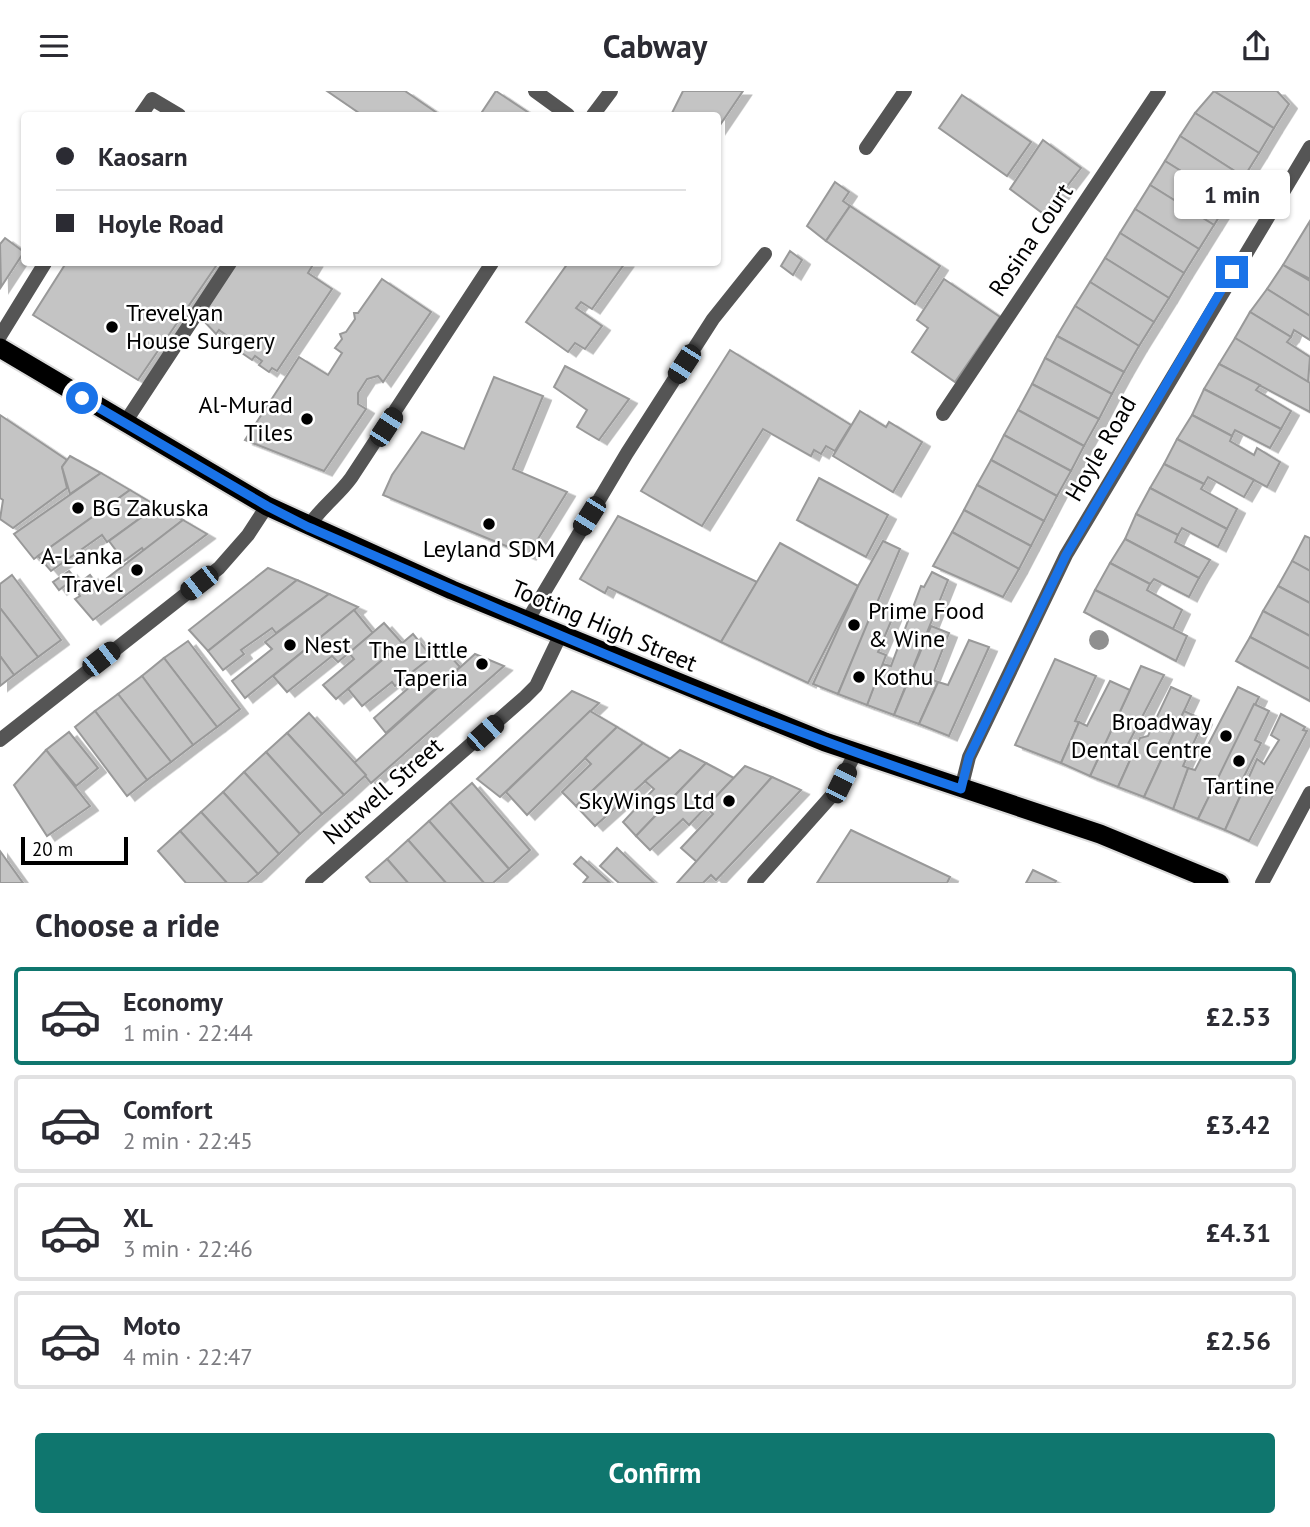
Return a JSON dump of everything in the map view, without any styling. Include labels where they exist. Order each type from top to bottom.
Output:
[{"type":"highway","name":"Tooting High Street","points":[[0,348],[124,423],[308,527],[560,636],[855,754],[1134,846],[1219,883]]},
{"type":"street","points":[[535,91],[564,112]]},
{"type":"street","points":[[595,112],[611,91]]},
{"type":"street","points":[[866,148],[905,91]]},
{"type":"street","name":"Rosina Court","points":[[943,414],[1159,91]]},
{"type":"street","points":[[143,112],[152,99],[174,112]]},
{"type":"street","name":"Hoyle Road","points":[[961,789],[969,757],[1066,555],[1277,197],[1310,147]]},
{"type":"street","points":[[527,621],[627,453],[713,319],[765,254]]},
{"type":"street","points":[[0,336],[44,266]]},
{"type":"street","points":[[124,423],[228,266]]},
{"type":"street","points":[[308,527],[323,505],[340,492],[379,437],[490,266]]},
{"type":"street","points":[[0,740],[219,568],[248,535],[267,506]]},
{"type":"street","name":"Nutwell Street","points":[[312,883],[525,697],[536,686],[560,636]]},
{"type":"street","points":[[754,883],[835,792],[855,754]]},
{"type":"street","points":[[1262,883],[1310,793]]},
{"type":"building","points":[[327,91],[405,91],[436,112],[358,112]]},
{"type":"building","points":[[496,91],[528,112],[482,112]]},
{"type":"building","points":[[683,91],[743,91],[721,124],[721,112],[672,112]]},
{"type":"building","points":[[1214,91],[1274,128],[1259,153],[1195,113]]},
{"type":"building","points":[[1214,91],[1277,91],[1289,104],[1274,128]]},
{"type":"building","points":[[962,95],[1031,142],[1007,176],[939,128]]},
{"type":"building","points":[[1195,113],[1259,153],[1244,177],[1180,136]]},
{"type":"building","points":[[1180,136],[1244,177],[1229,201],[1165,161]]},
{"type":"building","points":[[1043,140],[1081,168],[1045,215],[1010,189]]},
{"type":"building","points":[[1165,161],[1229,201],[1214,225],[1150,185]]},
{"type":"building","points":[[835,182],[849,192],[843,201],[850,206],[826,241],[807,226]]},
{"type":"building","points":[[1150,185],[1214,225],[1199,249],[1135,209]]},
{"type":"building","points":[[850,206],[940,266],[915,304],[826,241]]},
{"type":"building","points":[[1135,209],[1199,249],[1184,273],[1120,233]]},
{"type":"building","points":[[1310,221],[1310,279],[1283,265]]},
{"type":"building","points":[[1120,233],[1184,273],[1169,298],[1105,258]]},
{"type":"building","points":[[5,238],[21,250],[21,257],[1,287],[0,244]]},
{"type":"building","points":[[790,251],[802,260],[793,275],[781,266]]},
{"type":"building","points":[[1105,258],[1169,298],[1154,322],[1090,282]]},
{"type":"building","points":[[1283,265],[1310,281],[1310,316],[1267,289]]},
{"type":"building","name":"Trevelyan House Surgery","points":[[64,266],[216,266],[138,380],[33,315]]},
{"type":"building","points":[[234,266],[312,266],[308,273],[332,289],[277,371],[272,368],[269,372],[259,365],[262,361],[255,356],[252,360],[223,340],[226,335],[219,330],[216,334],[200,317]]},
{"type":"building","points":[[566,266],[623,266],[592,309],[581,302],[576,308],[602,326],[585,349],[575,343],[568,352],[526,322]]},
{"type":"building","points":[[382,279],[431,312],[383,382],[378,376],[367,379],[358,393],[358,404],[366,409],[324,471],[245,440],[299,357],[328,375],[342,353],[335,348],[342,339],[340,334],[346,332],[355,319],[354,313],[358,313]]},
{"type":"building","points":[[944,279],[1000,317],[955,382],[912,352],[928,328],[917,320]]},
{"type":"building","points":[[1090,282],[1154,322],[1139,346],[1075,306]]},
{"type":"building","points":[[1267,289],[1310,316],[1310,340],[1294,330],[1291,337],[1250,312]]},
{"type":"building","points":[[1075,306],[1139,346],[1124,372],[1057,336]]},
{"type":"building","points":[[1250,312],[1291,337],[1287,342],[1310,357],[1308,382],[1235,338]]},
{"type":"building","points":[[1057,336],[1124,372],[1112,394],[1045,358]]},
{"type":"building","points":[[1235,338],[1310,383],[1310,412],[1219,364]]},
{"type":"building","points":[[730,350],[851,425],[835,451],[826,446],[821,454],[814,450],[811,456],[763,429],[702,526],[641,491]]},
{"type":"building","points":[[1045,358],[1112,394],[1099,419],[1032,384]]},
{"type":"building","points":[[1219,364],[1260,385],[1256,390],[1291,411],[1281,429],[1204,389]]},
{"type":"building","points":[[565,366],[629,399],[599,440],[577,427],[587,410],[554,387]]},
{"type":"building","points":[[494,377],[543,396],[513,469],[567,492],[528,555],[383,495],[392,475],[422,432],[464,449]]},
{"type":"building","points":[[1032,384],[1099,419],[1084,446],[1018,410]]},
{"type":"building","points":[[1204,389],[1281,429],[1270,448],[1235,430],[1232,436],[1192,415]]},
{"type":"building","points":[[1018,410],[1084,446],[1071,471],[1004,435]]},
{"type":"building","points":[[860,411],[886,427],[889,422],[922,442],[893,492],[833,456]]},
{"type":"building","points":[[0,415],[67,460],[62,467],[67,488],[13,528],[0,519],[3,500],[0,498]]},
{"type":"building","points":[[1192,415],[1232,436],[1230,441],[1254,455],[1257,448],[1280,462],[1267,487],[1177,439]]},
{"type":"building","points":[[1004,435],[1071,471],[1057,496],[991,460]]},
{"type":"building","points":[[1177,439],[1254,480],[1244,497],[1208,477],[1204,484],[1164,464]]},
{"type":"building","points":[[70,456],[101,473],[70,494],[62,467]]},
{"type":"building","points":[[991,460],[1057,496],[1044,521],[977,485]]},
{"type":"building","points":[[1164,464],[1204,484],[1201,489],[1237,509],[1227,529],[1150,488]]},
{"type":"building","name":"BG Zakuska","points":[[101,473],[130,490],[34,559],[14,534]]},
{"type":"building","points":[[819,478],[888,515],[866,557],[797,520]]},
{"type":"building","points":[[977,485],[1044,521],[1031,546],[964,510]]},
{"type":"building","points":[[1150,488],[1227,529],[1218,547],[1182,528],[1178,535],[1136,514]]},
{"type":"building","points":[[130,490],[157,506],[107,542],[102,535],[51,571],[38,556]]},
{"type":"building","points":[[157,506],[183,520],[144,551],[142,548],[124,561],[109,541]]},
{"type":"building","points":[[964,510],[1031,546],[1019,569],[952,532]]},
{"type":"building","points":[[1136,514],[1178,535],[1175,542],[1210,560],[1199,578],[1125,539]]},
{"type":"building","points":[[618,516],[757,582],[721,642],[608,587],[605,593],[580,579]]},
{"type":"building","name":"A-Lanka Travel","points":[[183,520],[207,534],[93,620],[75,599],[80,596],[74,587],[90,575],[98,585]]},
{"type":"building","points":[[952,532],[1019,569],[1003,597],[933,566]]},
{"type":"building","points":[[1305,536],[1310,538],[1310,571],[1292,561]]},
{"type":"building","points":[[1125,539],[1199,578],[1189,597],[1154,579],[1150,584],[1110,563]]},
{"type":"building","name":"Prime Food & Wine","points":[[883,541],[900,549],[838,694],[813,684],[858,586]]},
{"type":"building","points":[[780,543],[858,586],[808,683],[721,642]]},
{"type":"building","points":[[1292,561],[1310,571],[1310,603],[1278,586]]},
{"type":"building","points":[[1110,563],[1150,584],[1147,590],[1182,610],[1173,629],[1095,590]]},
{"type":"building","points":[[268,568],[297,580],[208,651],[189,630]]},
{"type":"building","points":[[69,571],[75,578],[59,590],[53,582]]},
{"type":"building","points":[[932,572],[948,580],[894,715],[867,705],[882,664],[891,666],[921,586],[924,587]]},
{"type":"building","points":[[12,575],[61,640],[38,657],[0,608],[0,584]]},
{"type":"building","points":[[297,580],[329,594],[276,633],[272,628],[241,650],[244,654],[223,670],[208,651]]},
{"type":"building","points":[[1278,586],[1310,603],[1310,636],[1263,611]]},
{"type":"building","points":[[1095,590],[1187,636],[1176,661],[1084,612]]},
{"type":"building","name":"Nest","points":[[329,594],[358,607],[245,698],[232,681],[272,649],[265,642]]},
{"type":"building","points":[[875,605],[895,612],[878,652],[886,655],[867,705],[838,694]]},
{"type":"building","points":[[0,608],[38,657],[14,675],[0,656]]},
{"type":"building","points":[[354,610],[373,633],[338,662],[332,656],[287,692],[273,676]]},
{"type":"building","points":[[1263,611],[1310,636],[1310,669],[1250,637]]},
{"type":"building","points":[[384,623],[402,643],[336,699],[323,685],[354,659],[349,653]]},
{"type":"building","points":[[931,626],[949,633],[931,679],[938,682],[919,724],[894,715]]},
{"type":"building","points":[[413,634],[432,657],[395,686],[392,682],[362,706],[348,689]]},
{"type":"building","points":[[1250,637],[1310,669],[1310,701],[1236,661]]},
{"type":"building","points":[[969,640],[989,647],[949,736],[919,724],[938,682],[948,685]]},
{"type":"building","points":[[188,641],[240,709],[217,727],[164,658]]},
{"type":"building","points":[[443,648],[460,667],[386,733],[374,718],[413,684],[407,676]]},
{"type":"building","points":[[475,654],[504,666],[371,783],[354,763]]},
{"type":"building","points":[[0,656],[14,675],[0,686]]},
{"type":"building","points":[[164,658],[217,727],[193,745],[142,676]]},
{"type":"building","points":[[1055,659],[1096,676],[1075,721],[1079,722],[1061,763],[1015,745]]},
{"type":"building","points":[[1141,666],[1164,675],[1128,744],[1136,747],[1118,787],[1090,776]]},
{"type":"building","points":[[142,676],[193,745],[171,762],[118,694]]},
{"type":"building","points":[[1110,681],[1130,690],[1090,776],[1061,763],[1079,722],[1087,726]]},
{"type":"building","points":[[1171,687],[1191,696],[1144,797],[1118,787],[1140,738],[1148,736]]},
{"type":"building","name":"Broadway Dental Centre","points":[[1238,687],[1259,697],[1198,819],[1173,809],[1188,768],[1195,770]]},
{"type":"building","points":[[572,691],[599,703],[500,797],[477,779]]},
{"type":"building","points":[[118,694],[171,762],[147,780],[95,711]]},
{"type":"building","name":"Tartine","points":[[1254,704],[1269,711],[1255,740],[1261,743],[1238,788],[1243,790],[1225,830],[1198,819]]},
{"type":"building","points":[[95,711],[147,780],[127,796],[75,727]]},
{"type":"building","points":[[590,711],[617,727],[527,815],[506,792]]},
{"type":"building","points":[[1184,711],[1204,720],[1183,766],[1188,768],[1173,809],[1144,797]]},
{"type":"building","points":[[309,713],[366,775],[344,795],[287,733]]},
{"type":"building","points":[[1281,714],[1305,727],[1303,730],[1307,731],[1249,841],[1225,830],[1257,759],[1264,764],[1279,740],[1271,735]]},
{"type":"building","points":[[617,727],[643,743],[576,806],[562,792],[591,764],[585,758]]},
{"type":"building","points":[[69,732],[98,768],[76,786],[46,750]]},
{"type":"building","points":[[287,733],[344,795],[322,814],[266,752]]},
{"type":"building","points":[[643,743],[670,759],[595,826],[576,806]]},
{"type":"building","points":[[46,750],[90,806],[47,836],[14,785]]},
{"type":"building","points":[[680,750],[706,763],[636,836],[623,822],[654,789],[645,781]]},
{"type":"building","points":[[266,752],[322,814],[300,834],[244,772]]},
{"type":"building","points":[[706,763],[734,778],[689,825],[683,819],[650,850],[636,836]]},
{"type":"building","points":[[745,766],[772,777],[697,862],[681,848],[713,814],[706,807]]},
{"type":"building","points":[[244,772],[300,834],[279,854],[223,792]]},
{"type":"building","points":[[772,777],[801,790],[716,880],[711,875],[703,883],[677,883]]},
{"type":"building","points":[[472,783],[530,850],[509,869],[450,802]]},
{"type":"building","points":[[223,792],[279,854],[258,874],[201,812]]},
{"type":"building","points":[[450,802],[509,869],[493,883],[484,883],[429,821]]},
{"type":"building","points":[[201,812],[258,874],[247,883],[227,883],[180,831]]},
{"type":"building","points":[[429,821],[484,883],[446,883],[408,840]]},
{"type":"building","points":[[851,830],[950,877],[947,883],[817,883]]},
{"type":"building","points":[[180,831],[227,883],[186,883],[158,851]]},
{"type":"building","points":[[408,840],[446,883],[408,883],[387,859]]},
{"type":"building","points":[[617,848],[654,883],[619,883],[600,866]]},
{"type":"building","points":[[0,851],[23,883],[0,883]]},
{"type":"building","points":[[581,857],[610,883],[583,883],[588,877],[574,864]]},
{"type":"building","points":[[387,859],[408,883],[371,883],[366,877]]},
{"type":"building","points":[[1033,870],[1056,881],[1055,883],[1026,883]]},
{"type":"place","name":"Trevelyan House Surgery","points":[[112,327]]},
{"type":"place","name":"Al-Murad Tiles","points":[[307,419]]},
{"type":"place","name":"BG Zakuska","points":[[78,508]]},
{"type":"place","name":"Leyland SDM","points":[[489,524]]},
{"type":"place","name":"A-Lanka Travel","points":[[137,570]]},
{"type":"place","name":"Prime Food & Wine","points":[[854,625]]},
{"type":"place","name":"Nest","points":[[290,645]]},
{"type":"place","name":"The Little Taperia","points":[[482,664]]},
{"type":"place","name":"Kothu","points":[[859,677]]},
{"type":"place","name":"Broadway Dental Centre","points":[[1226,736]]},
{"type":"place","name":"Tartine","points":[[1239,761]]},
{"type":"place","name":"SkyWings Ltd","points":[[729,801]]},
{"type":"route","points":[[82,398],[308,527],[581,645],[855,754],[961,789],[969,757],[1066,555],[1232,272]]}]
